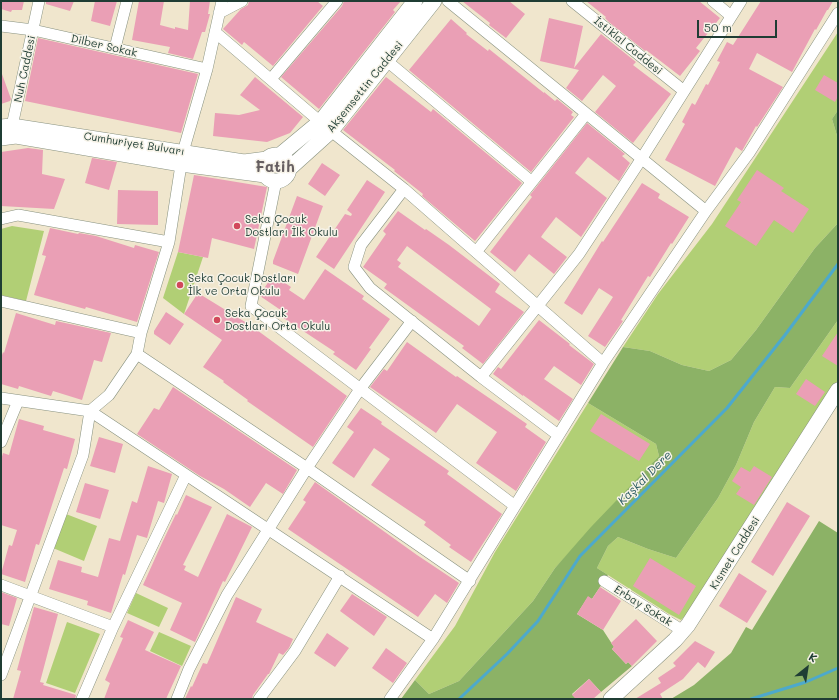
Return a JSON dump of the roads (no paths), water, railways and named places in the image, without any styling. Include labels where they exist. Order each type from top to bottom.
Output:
[{"type":"main road","name":"Akşemsettin Caddesi","points":[[273,157],[326,126],[415,1]]},
{"type":"main road","name":"Akşemsettin Caddesi","points":[[290,168],[326,126],[387,61],[434,1]]},
{"type":"main road","name":"Cumhuriyet Bulvarı","points":[[7,132],[182,158],[270,178]]},
{"type":"main road","name":"Cumhuriyet Bulvarı","points":[[182,158],[244,162],[273,157]]},
{"type":"main road","points":[[273,157],[287,160],[290,168],[289,173],[284,179],[270,178],[263,167],[273,157]]},
{"type":"main road","name":"Kısmet Caddesi","points":[[611,699],[683,631],[695,616],[838,390]]},
{"type":"street","name":"Nuh Caddesi","points":[[7,132],[39,1]]},
{"type":"street","points":[[115,48],[126,1]]},
{"type":"street","points":[[1,675],[83,455],[90,411],[109,395],[137,354],[141,333],[169,242],[182,158],[207,69],[222,1]]},
{"type":"street","points":[[219,13],[242,1]]},
{"type":"street","points":[[271,79],[337,1]]},
{"type":"street","points":[[448,1],[706,210]]},
{"type":"street","name":"İstiklal Caddesi","points":[[572,1],[684,91]]},
{"type":"street","points":[[713,1],[731,16]]},
{"type":"street","points":[[481,377],[578,254],[642,158],[741,1]]},
{"type":"street","points":[[390,699],[433,639],[470,581],[603,363],[706,210],[749,153],[835,25],[838,13]]},
{"type":"street","name":"Dilber Sokak","points":[[1,26],[33,30],[207,69]]},
{"type":"street","points":[[215,32],[326,126],[404,189],[603,363]]},
{"type":"street","points":[[387,61],[532,182]]},
{"type":"street","points":[[476,252],[586,114]]},
{"type":"street","points":[[270,178],[251,306],[515,506]]},
{"type":"street","points":[[404,189],[361,245],[354,267],[370,288],[481,377],[558,435]]},
{"type":"street","points":[[1,219],[18,214],[169,242]]},
{"type":"street","points":[[1,301],[141,333]]},
{"type":"street","points":[[177,699],[189,670],[227,595],[307,468],[360,389],[412,321]]},
{"type":"street","points":[[137,354],[307,468],[470,581]]},
{"type":"street","points":[[1,398],[90,411],[433,639]]},
{"type":"street","points":[[1,442],[18,401]]},
{"type":"street","points":[[82,699],[113,627],[186,475]]},
{"type":"street","points":[[259,699],[295,651],[340,576]]},
{"type":"street","name":"Erbay Sokak","points":[[604,581],[683,631]]},
{"type":"street","points":[[1,585],[113,627]]},
{"type":"waterway","name":"Kaşkal Dere","points":[[459,699],[507,654],[538,621],[580,556],[727,408],[785,335],[838,264]]},
{"type":"waterway","points":[[751,699],[806,682],[838,668]]},
{"type":"place","name":"Seka Çocuk Dostları İlk Okulu","points":[[237,226]]},
{"type":"place","name":"Seka Çocuk Dostları İlk ve Orta Okulu","points":[[180,285]]},
{"type":"place","name":"Seka Çocuk Dostları Orta Okulu","points":[[217,320]]},
{"type":"district","name":"Fatih","points":[[275,167]]}]
